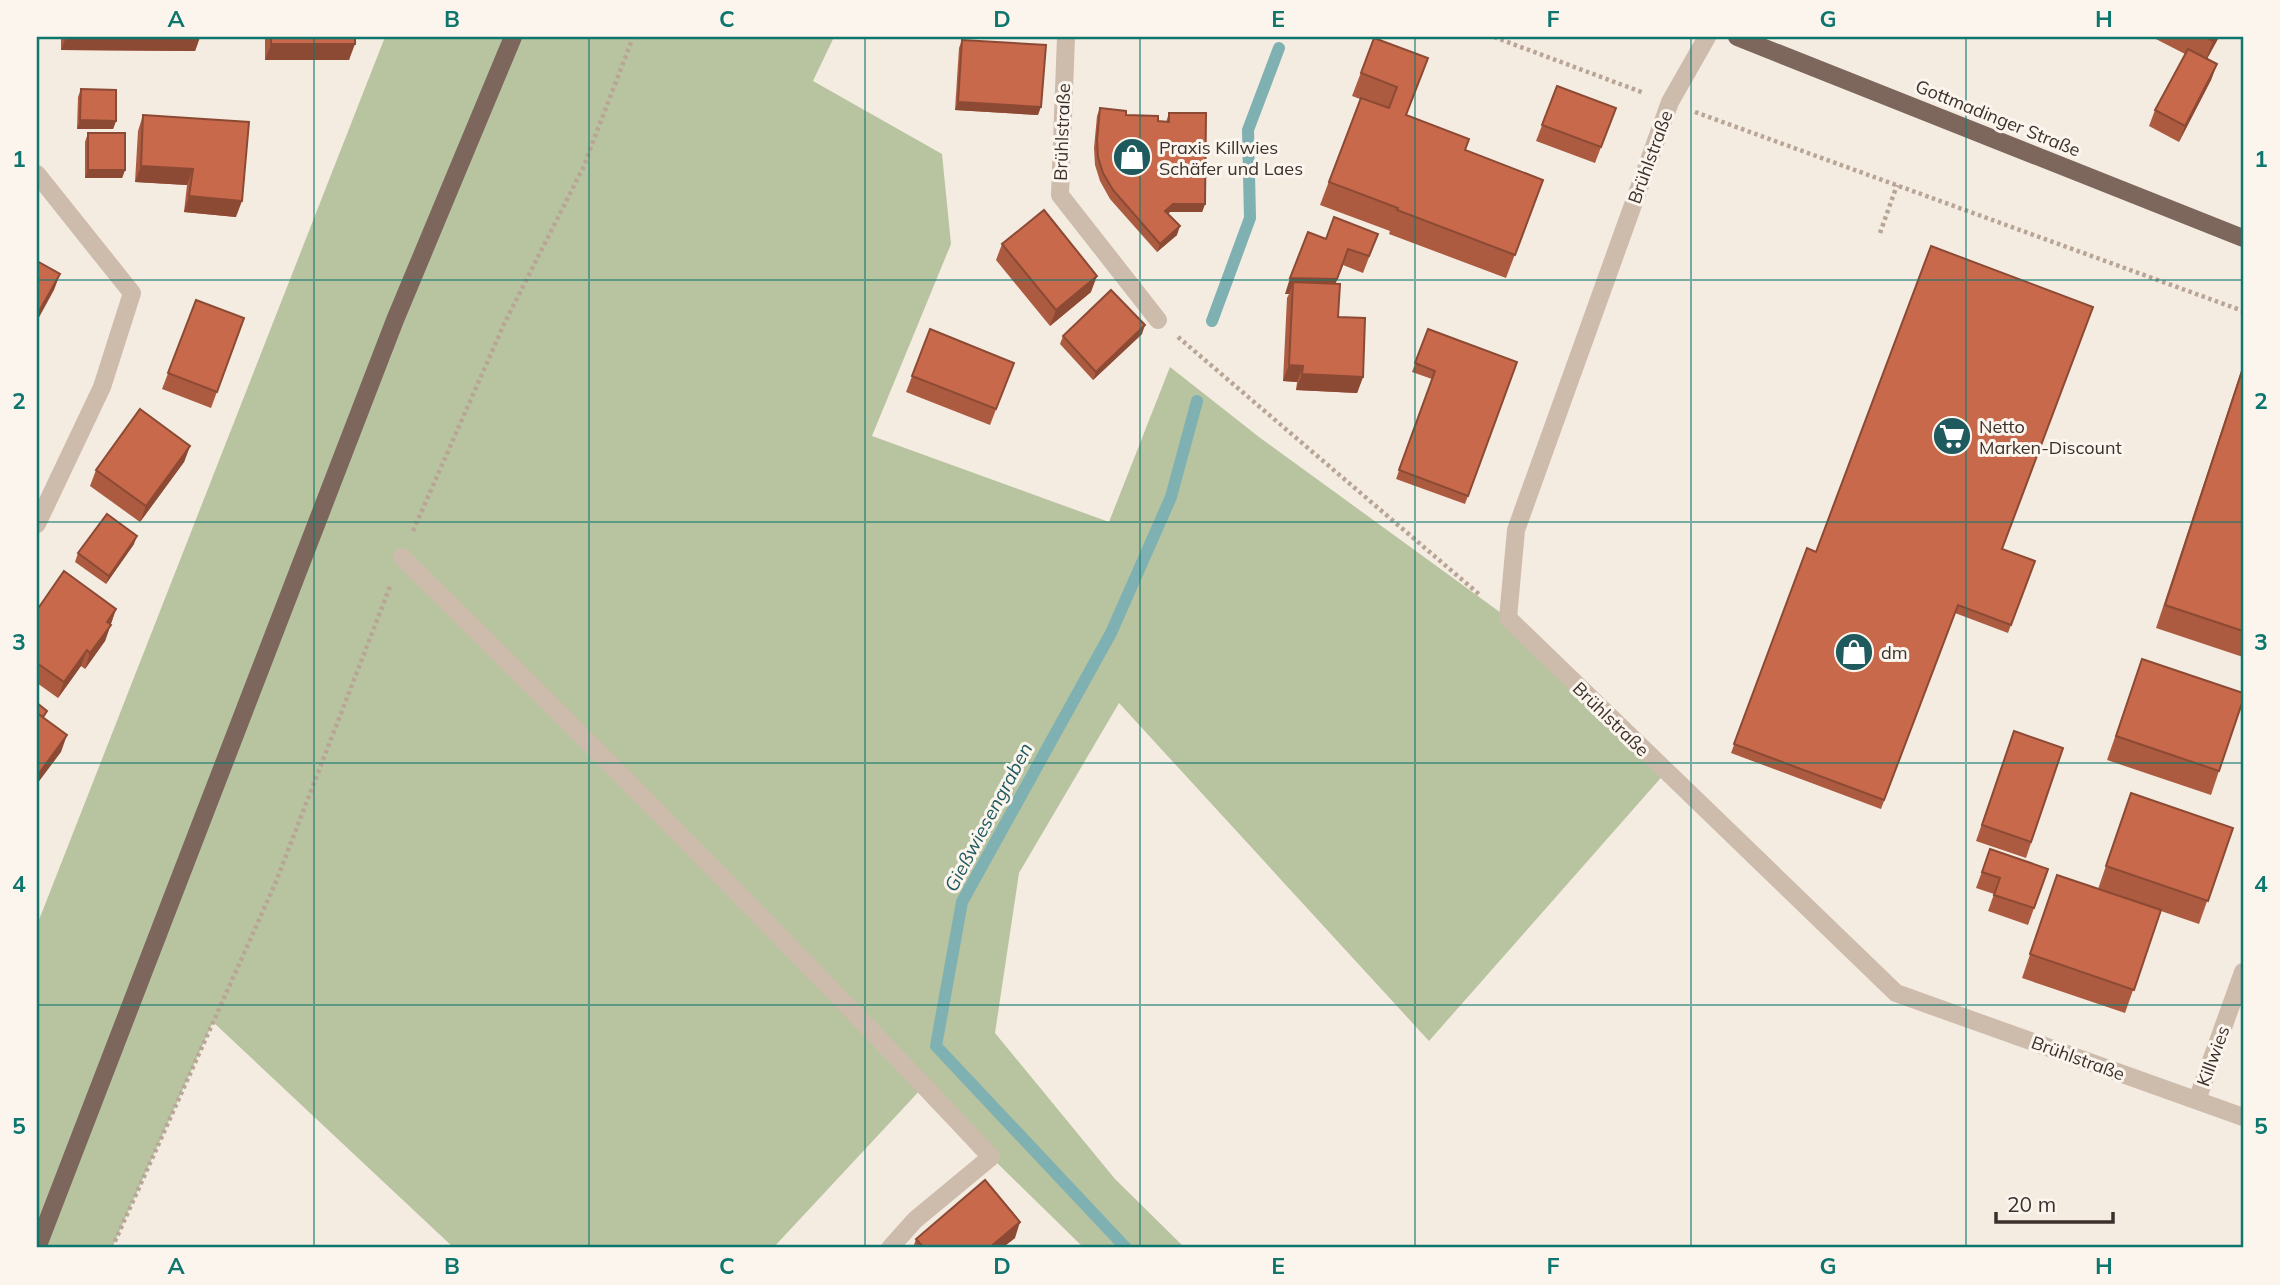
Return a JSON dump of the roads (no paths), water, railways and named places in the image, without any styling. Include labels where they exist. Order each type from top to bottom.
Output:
[{"type":"main road","points":[[37,1248],[395,320],[513,37]]},
{"type":"main road","name":"Gottmadinger Straße","points":[[1737,37],[2243,238]]},
{"type":"street","name":"Brühlstraße","points":[[1066,37],[1060,195],[1158,320]]},
{"type":"street","name":"Brühlstraße","points":[[1707,37],[1670,102],[1516,530],[1508,618],[1896,993],[2243,1117]]},
{"type":"street","points":[[37,174],[132,293],[102,387],[37,524]]},
{"type":"street","points":[[402,557],[646,799],[991,1157],[915,1220],[890,1248]]},
{"type":"street","name":"Killwies","points":[[2197,1100],[2243,972]]},
{"type":"waterway","name":"Gießwiesengraben","points":[[1212,321],[1250,218],[1248,130],[1279,48]]},
{"type":"waterway","name":"Gießwiesengraben","points":[[1126,1248],[936,1046],[962,902],[1111,633],[1171,497],[1197,401]]},
{"type":"place","name":"Praxis Killwies Schäfer und Laes","points":[[1132,157]]},
{"type":"place","name":"Netto Marken-Discount","points":[[1952,436]]},
{"type":"place","name":"dm","points":[[1854,652]]}]
